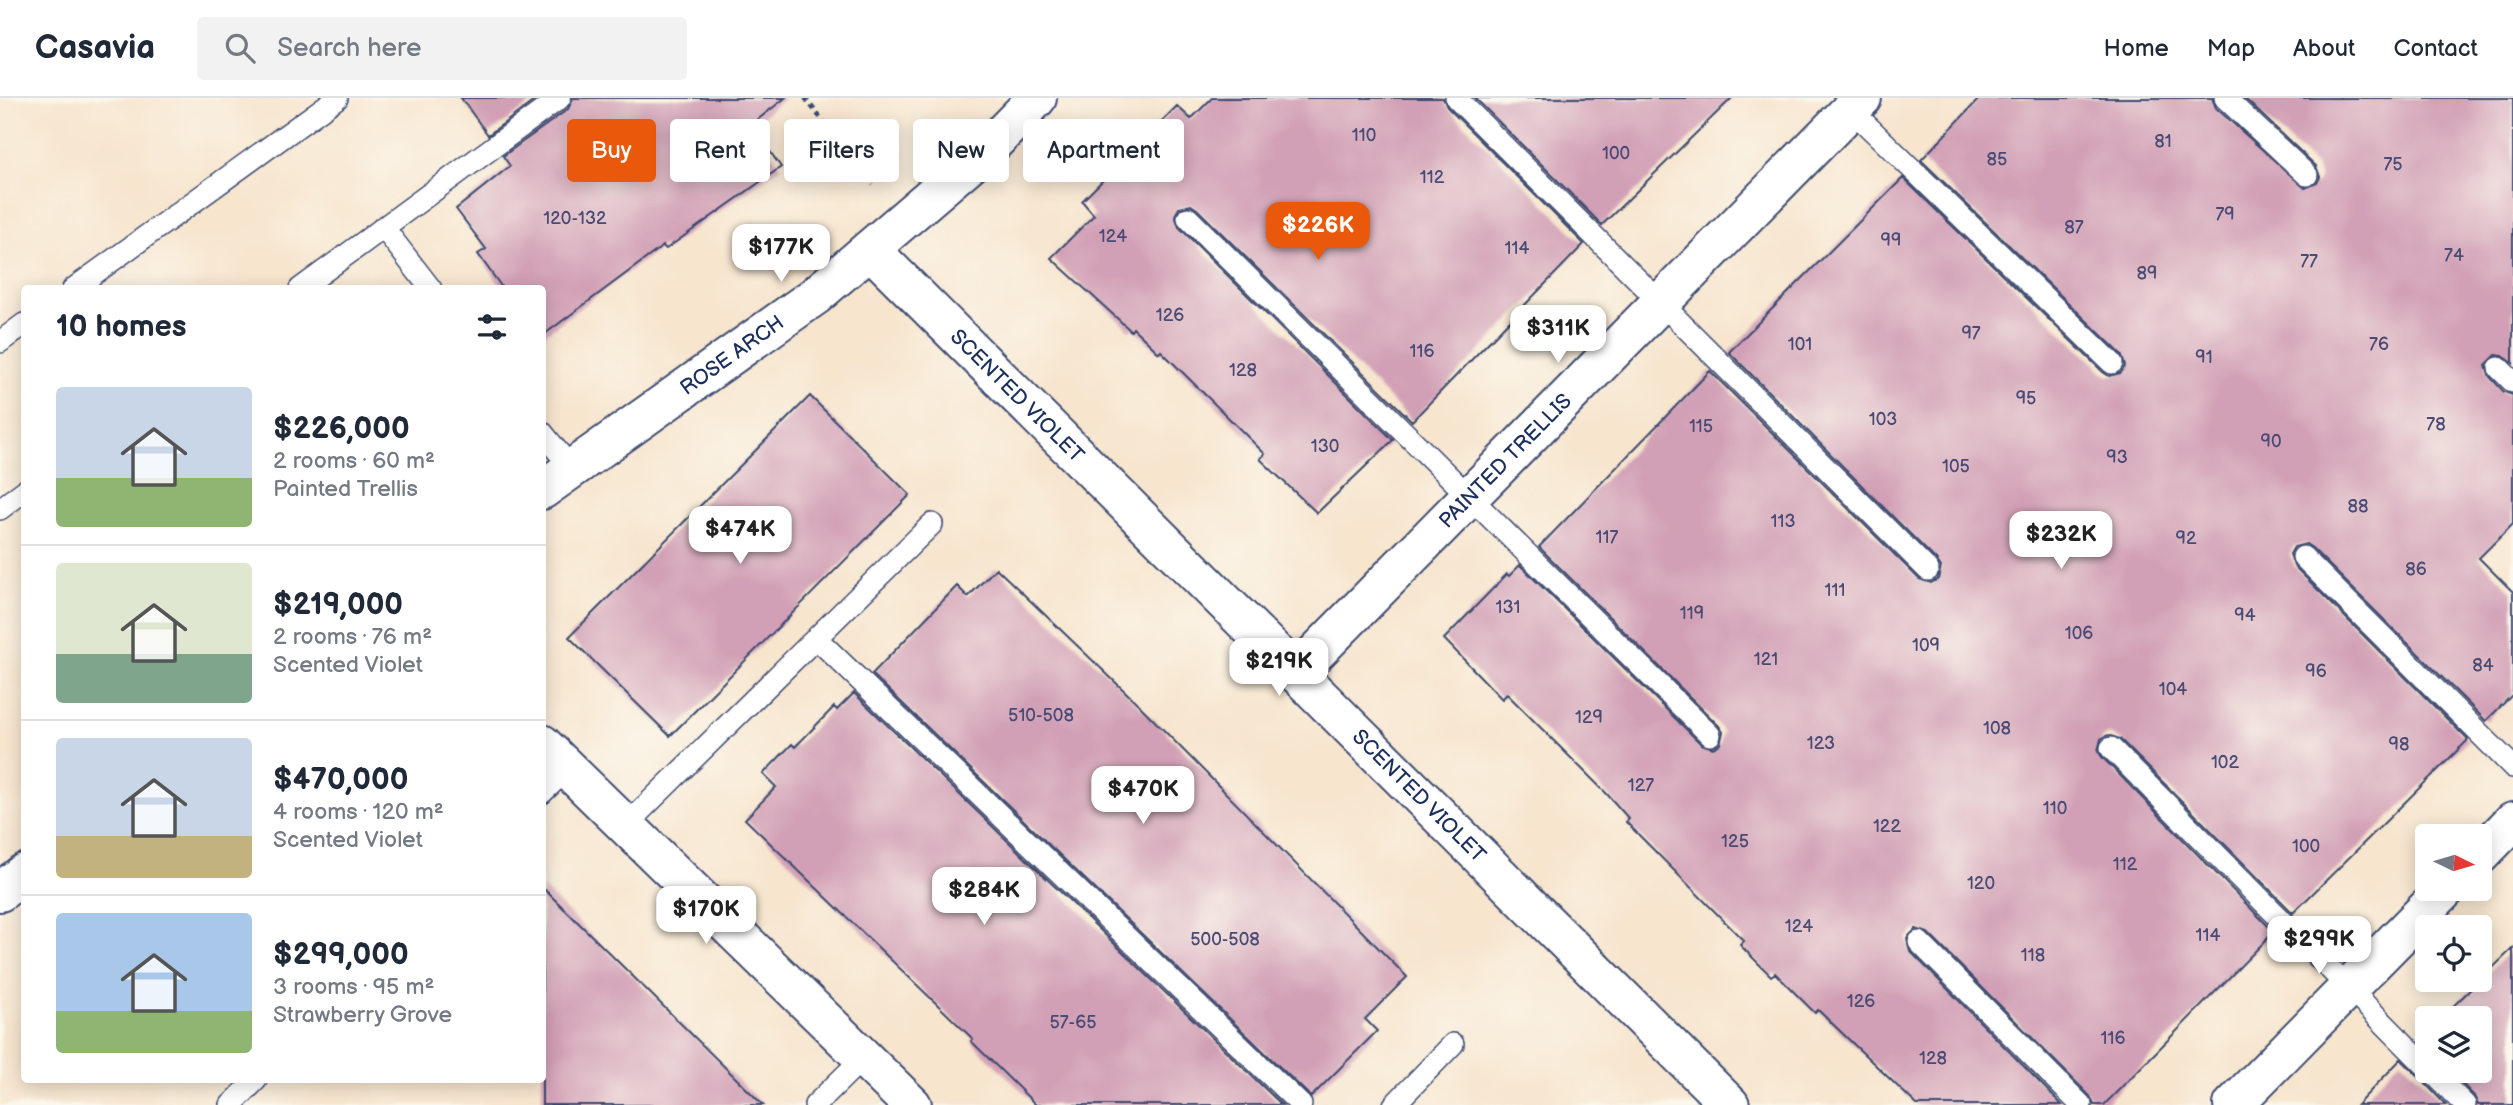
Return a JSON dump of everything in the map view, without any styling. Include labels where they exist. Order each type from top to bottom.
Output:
[{"type":"street","name":"ROSE ARCH","points":[[557,480],[816,296],[989,146],[1037,98]]},
{"type":"street","name":"PAINTED TRELLIS","points":[[1296,673],[1661,302],[1850,102]]},
{"type":"street","name":"SCENTED VIOLET","points":[[870,249],[1730,1105]]},
{"type":"street","points":[[551,769],[625,827],[912,1105]]},
{"type":"street","points":[[2492,843],[2513,821]]},
{"type":"street","points":[[0,892],[21,875]]},
{"type":"street","points":[[2233,1105],[2434,901]]},
{"type":"lane","points":[[79,285],[337,98]]},
{"type":"lane","points":[[305,285],[560,98]]},
{"type":"lane","points":[[1456,98],[1928,570]]},
{"type":"lane","points":[[2225,98],[2306,175]]},
{"type":"lane","points":[[1850,102],[2112,363]]},
{"type":"lane","points":[[1188,218],[1710,735]]},
{"type":"lane","points":[[383,227],[428,285]]},
{"type":"lane","points":[[0,342],[21,326]]},
{"type":"lane","points":[[546,445],[557,480]]},
{"type":"lane","points":[[0,509],[21,493]]},
{"type":"lane","points":[[625,827],[932,524]]},
{"type":"lane","points":[[2303,557],[2513,767]]},
{"type":"lane","points":[[817,639],[1301,1105]]},
{"type":"lane","points":[[2111,748],[2415,1055]]},
{"type":"lane","points":[[1919,942],[2081,1105]]},
{"type":"lane","points":[[1394,1105],[1453,1044]]},
{"type":"lane","points":[[815,1105],[863,1058]]},
{"type":"lane","points":[[231,1105],[253,1083]]},
{"type":"lane","points":[[2443,1083],[2465,1105]]},
{"type":"path","points":[[805,98],[902,221]]},
{"type":"building","points":[[461,98],[538,98],[488,135]]},
{"type":"building","points":[[573,98],[785,98],[759,119],[670,119],[670,182],[760,182],[666,249],[663,246],[546,333],[546,285],[500,285],[478,254],[486,249],[456,209],[510,166],[503,156],[568,109]]},
{"type":"building","points":[[1212,98],[1443,98],[1447,107],[1584,244],[1412,421],[1197,209],[1191,205],[1179,208],[1175,215],[1179,227],[1393,440],[1317,513],[1260,459],[1265,454],[1161,351],[1159,353],[1133,328],[1131,331],[1051,258],[1094,215],[1082,201],[1101,182],[1184,182],[1184,119],[1164,119],[1177,106],[1191,119]]},
{"type":"building","points":[[1475,98],[1732,98],[1602,225]]},
{"type":"building","points":[[1980,98],[2212,98],[2216,108],[2305,188],[2317,183],[2320,177],[2316,166],[2244,98],[2513,98],[2513,363],[2496,355],[2486,365],[2490,377],[2504,392],[2513,395],[2513,524],[2479,558],[2513,592],[2513,694],[2486,721],[2312,548],[2306,544],[2294,547],[2290,554],[2294,566],[2468,740],[2293,913],[2120,739],[2108,735],[2101,739],[2098,751],[2102,757],[2274,932],[2104,1105],[2094,1105],[2090,1096],[1928,933],[1916,929],[1907,938],[1910,951],[2062,1105],[1917,1105],[1818,1010],[1815,1013],[1775,973],[1771,976],[1740,945],[1744,941],[1626,822],[1629,819],[1606,793],[1507,694],[1502,699],[1444,639],[1507,574],[1509,576],[1520,565],[1701,744],[1713,748],[1720,744],[1723,732],[1719,726],[1539,547],[1710,371],[1919,579],[1931,583],[1938,579],[1941,567],[1937,561],[1729,352],[1903,178],[2103,372],[2109,376],[2121,373],[2125,366],[2121,354],[1921,160]]},
{"type":"building","points":[[770,152],[781,167],[770,175]]},
{"type":"building","points":[[810,396],[910,495],[670,736],[569,637]]},
{"type":"building","points":[[996,568],[1134,700],[1407,977],[1365,1019],[1377,1031],[1311,1097],[872,674],[957,586],[968,597]]},
{"type":"building","points":[[854,693],[1282,1105],[1036,1105],[971,1041],[973,1039],[745,819],[776,787],[763,774],[792,744],[795,747],[834,707],[837,710]]},
{"type":"building","points":[[546,891],[763,1105],[542,1105],[542,1083],[546,1083]]},
{"type":"building","points":[[2513,948],[2513,1105],[2478,1105],[2474,1096],[2462,1083],[2492,1083],[2492,1006],[2453,1006],[2468,992],[2492,992],[2492,968]]},
{"type":"building","points":[[2401,1059],[2415,1073],[2415,1083],[2425,1083],[2446,1105],[2357,1105]]}]
